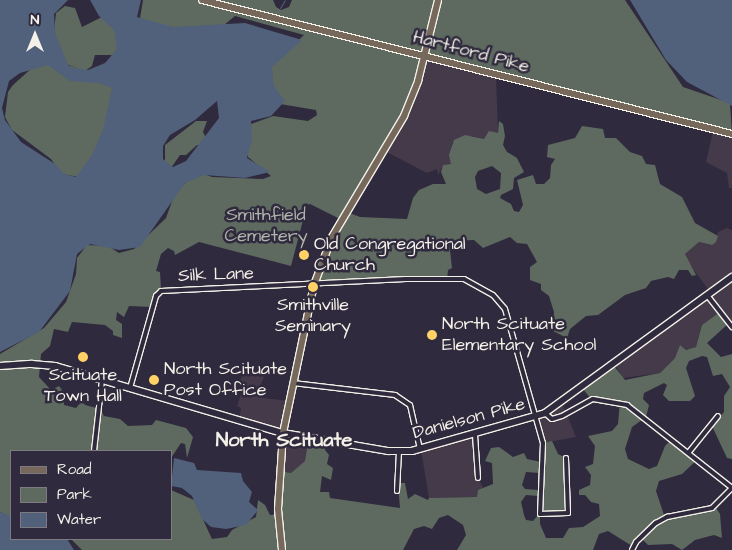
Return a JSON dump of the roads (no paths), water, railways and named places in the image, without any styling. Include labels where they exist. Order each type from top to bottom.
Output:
[{"type":"main road","name":"Hartford Pike","points":[[202,0],[732,134]]},
{"type":"main road","points":[[282,550],[278,509],[283,433],[314,286],[332,237],[404,116],[425,55],[438,0]]},
{"type":"main road","name":"Danielson Pike","points":[[0,366],[44,364],[283,433],[399,451],[420,449],[535,418],[732,277]]},
{"type":"street","points":[[314,286],[458,279],[486,290],[505,309],[543,443],[540,514],[568,513],[566,458]]},
{"type":"street","name":"Silk Lane","points":[[130,388],[158,292],[314,286]]},
{"type":"street","points":[[707,296],[732,327]]},
{"type":"street","points":[[94,450],[102,380]]},
{"type":"street","points":[[293,383],[395,395],[410,406],[420,449]]},
{"type":"street","points":[[544,413],[552,419],[593,399],[614,401],[645,416],[732,488],[712,508],[667,517],[656,523],[636,542],[632,550]]},
{"type":"street","points":[[689,452],[718,416]]},
{"type":"street","points":[[475,435],[478,478]]},
{"type":"street","points":[[397,491],[399,451]]},
{"type":"water","points":[[0,0],[68,0],[54,14],[55,33],[69,67],[88,70],[105,63],[117,49],[114,30],[99,16],[90,0],[141,0],[137,17],[173,27],[245,23],[302,40],[272,67],[274,86],[285,101],[271,116],[251,121],[252,140],[247,158],[270,172],[245,178],[204,175],[185,183],[140,247],[119,250],[90,244],[77,254],[70,291],[39,332],[0,352]],"holes":[[[48,65],[70,81],[99,83],[112,88],[103,130],[92,155],[76,177],[64,174],[55,164],[21,142],[5,120],[2,108],[9,81],[20,73]],[[217,101],[219,118],[186,161],[173,167],[163,159],[163,146],[170,135],[195,120]]]},
{"type":"water","points":[[630,0],[732,0],[732,106],[687,82],[666,60]]},
{"type":"water","points":[[174,458],[194,463],[197,470],[241,473],[243,481],[252,492],[249,502],[258,510],[246,525],[226,529],[211,527],[202,519],[192,496],[182,488],[172,486]]},
{"type":"water","points":[[0,512],[10,516],[10,540],[68,540],[74,550],[0,550]]},
{"type":"waterway","points":[[280,8],[285,0]]},
{"type":"place","name":"Old Congregational Church","points":[[304,255]]},
{"type":"place","name":"Smithville Seminary","points":[[313,287]]},
{"type":"place","name":"North Scituate Elementary School","points":[[432,335]]},
{"type":"place","name":"Scituate Town Hall","points":[[83,357]]},
{"type":"place","name":"North Scituate Post Office","points":[[154,380]]},
{"type":"district","name":"North Scituate","points":[[284,440]]},
{"type":"park label","name":"Smithfield Cemetery","points":[[266,226]]}]
